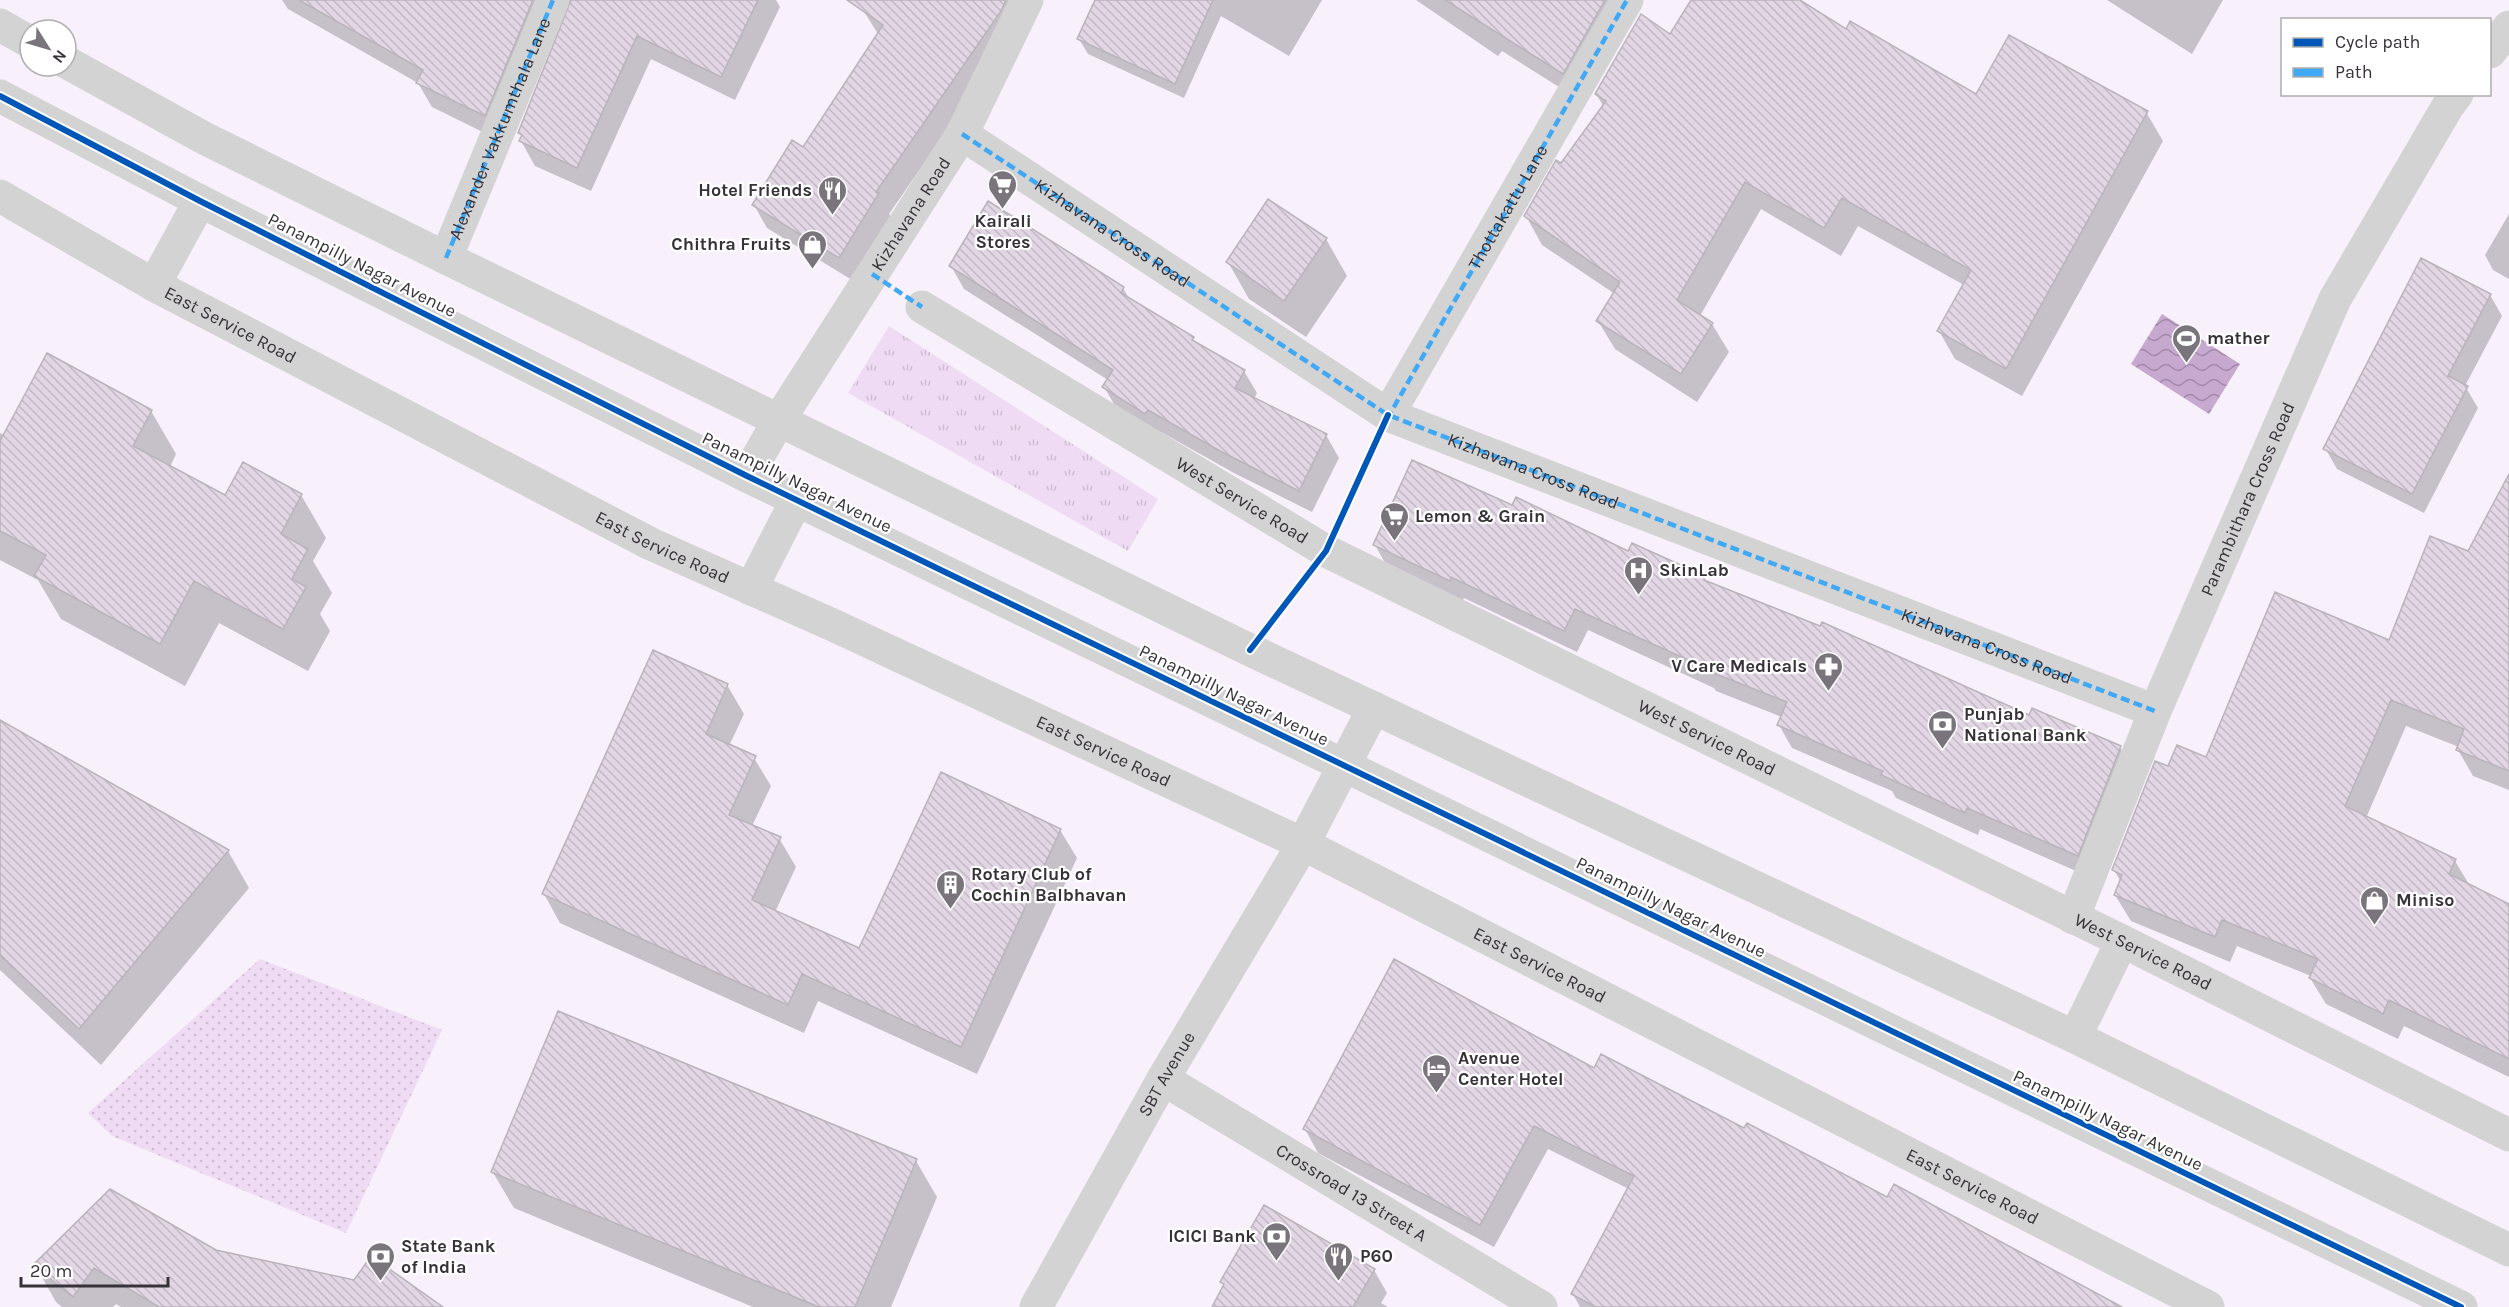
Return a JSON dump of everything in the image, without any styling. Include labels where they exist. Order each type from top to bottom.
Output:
[{"type":"street","name":"Alexander Vakkumthala Lane","points":[[446,258],[554,0]]},
{"type":"street","name":"Kizhavana Road","points":[[747,476],[779,420],[962,134],[1027,0]]},
{"type":"street","name":"Thottakattu Lane","points":[[1388,415],[1627,0]]},
{"type":"street","points":[[2491,51],[2509,27]]},
{"type":"street","points":[[78,69],[204,138],[1250,650],[2075,1037],[2509,1250]]},
{"type":"street","name":"Panampilly Nagar Avenue","points":[[0,96],[200,201],[747,476],[2461,1307]]},
{"type":"street","name":"Parambithara Cross Road","points":[[2073,918],[2155,711],[2335,299],[2456,96]]},
{"type":"street","name":"Kizhavana Cross Road","points":[[962,134],[1388,415],[2155,711]]},
{"type":"street","name":"East Service Road","points":[[0,196],[154,285],[651,544],[1303,844],[2208,1307]]},
{"type":"street","points":[[154,285],[200,201]]},
{"type":"street","name":"West Service Road","points":[[922,307],[1326,551],[2122,941],[2509,1135]]},
{"type":"street","points":[[751,589],[797,499]]},
{"type":"street","name":"SBT Avenue","points":[[1036,1307],[1163,1080],[1303,844],[1374,708]]},
{"type":"street","points":[[2075,1037],[2122,941]]},
{"type":"street","name":"Crossroad 13 Street A","points":[[1163,1080],[1541,1307]]},
{"type":"green space","points":[[889,326],[1158,499],[1128,551],[848,393]]},
{"type":"green space","points":[[260,959],[442,1030],[346,1233],[112,1136],[88,1113]]},
{"type":"water","name":"mather","points":[[2162,314],[2240,364],[2209,414],[2131,364]]},
{"type":"building","points":[[299,0],[533,0],[485,116],[416,83],[423,70]]},
{"type":"building","points":[[571,0],[758,0],[721,77],[637,36],[577,168],[519,141],[522,135],[518,133]]},
{"type":"building","points":[[847,0],[1006,0],[1001,11],[876,192],[879,193],[839,258],[752,205],[792,140],[803,147],[883,25]]},
{"type":"building","points":[[1095,0],[1213,0],[1175,84],[1077,39]]},
{"type":"building","points":[[1445,0],[1605,0],[1563,74]]},
{"type":"building","points":[[1691,0],[1800,0],[1846,29],[1850,21],[1976,94],[2009,35],[2148,111],[2006,369],[1937,331],[1971,270],[1842,198],[1824,228],[1745,182],[1677,300],[1713,323],[1681,374],[1596,321],[1620,282],[1524,216],[1556,160],[1561,163],[1606,101],[1595,94],[1641,14],[1670,34]]},
{"type":"building","points":[[1268,199],[1327,238],[1284,301],[1226,262]]},
{"type":"building","points":[[988,201],[1124,287],[1121,293],[1194,337],[1192,340],[1245,370],[1235,388],[1327,434],[1299,491],[1220,451],[1148,410],[1145,414],[1102,387],[1113,370],[949,266]]},
{"type":"building","points":[[2421,258],[2491,294],[2448,376],[2468,386],[2412,494],[2323,449]]},
{"type":"building","points":[[47,353],[152,410],[133,446],[225,495],[243,462],[302,494],[281,534],[308,549],[292,579],[306,587],[283,629],[194,581],[160,644],[34,576],[46,555],[0,531],[0,441]]},
{"type":"building","points":[[1412,460],[1512,505],[1516,497],[1628,551],[1632,543],[1705,576],[1704,580],[1820,626],[1822,622],[2029,715],[2032,708],[2121,746],[2078,856],[1967,808],[1965,813],[1881,775],[1883,771],[1777,725],[1787,702],[1701,668],[1702,666],[1575,609],[1564,631],[1451,577],[1450,581],[1373,545]]},
{"type":"building","points":[[2509,474],[2509,771],[2456,750],[2464,729],[2391,700],[2345,806],[2456,859],[2449,874],[2509,904],[2509,1059],[2389,1000],[2383,1014],[2309,978],[2318,959],[2222,920],[2215,937],[2114,895],[2122,875],[2112,870],[2155,761],[2168,766],[2177,745],[2206,757],[2275,592],[2389,640],[2430,536],[2468,551]]},
{"type":"building","points":[[653,650],[728,684],[706,734],[756,756],[729,815],[781,837],[752,900],[859,948],[941,772],[1061,829],[961,1047],[802,974],[788,1005],[542,894]]},
{"type":"building","points":[[0,720],[229,850],[79,1029],[0,955]]},
{"type":"building","points":[[1394,959],[1594,1068],[1601,1054],[1744,1128],[1747,1123],[1887,1197],[1894,1184],[2122,1307],[1596,1307],[1571,1294],[1634,1176],[1534,1126],[1480,1225],[1303,1129]]},
{"type":"building","points":[[558,1011],[917,1159],[855,1307],[819,1307],[491,1172]]},
{"type":"building","points":[[110,1189],[216,1250],[354,1280],[371,1256],[443,1307],[159,1307],[94,1268],[73,1297],[33,1265]]},
{"type":"building","points":[[1264,1205],[1375,1269],[1353,1307],[1212,1307],[1224,1284],[1220,1282]]},
{"type":"marked path","points":[[446,258],[553,0]]},
{"type":"marked path","points":[[1387,419],[1627,0]]},
{"type":"marked path","points":[[962,134],[1388,415],[2155,711]]},
{"type":"marked path","points":[[872,274],[922,307]]},
{"type":"cycle path","points":[[0,96],[200,201],[747,476],[2461,1307]]},
{"type":"cycle path","points":[[1250,650],[1326,551],[1388,415]]},
{"type":"place","name":"Kairali Stores","points":[[1003,210]]},
{"type":"place","name":"Hotel Friends","points":[[833,216]]},
{"type":"place","name":"Chithra Fruits","points":[[812,270]]},
{"type":"place","name":"mather","points":[[2186,364]]},
{"type":"place","name":"Lemon & Grain","points":[[1394,542]]},
{"type":"place","name":"SkinLab","points":[[1638,596]]},
{"type":"place","name":"V Care Medicals","points":[[1828,692]]},
{"type":"place","name":"Punjab National Bank","points":[[1943,750]]},
{"type":"place","name":"Rotary Club of Cochin Balbhavan","points":[[950,910]]},
{"type":"place","name":"Miniso","points":[[2375,926]]},
{"type":"place","name":"Avenue Center Hotel","points":[[1437,1094]]},
{"type":"place","name":"ICICI Bank","points":[[1277,1262]]},
{"type":"place","name":"State Bank of India","points":[[380,1282]]},
{"type":"place","name":"P60","points":[[1339,1282]]}]
